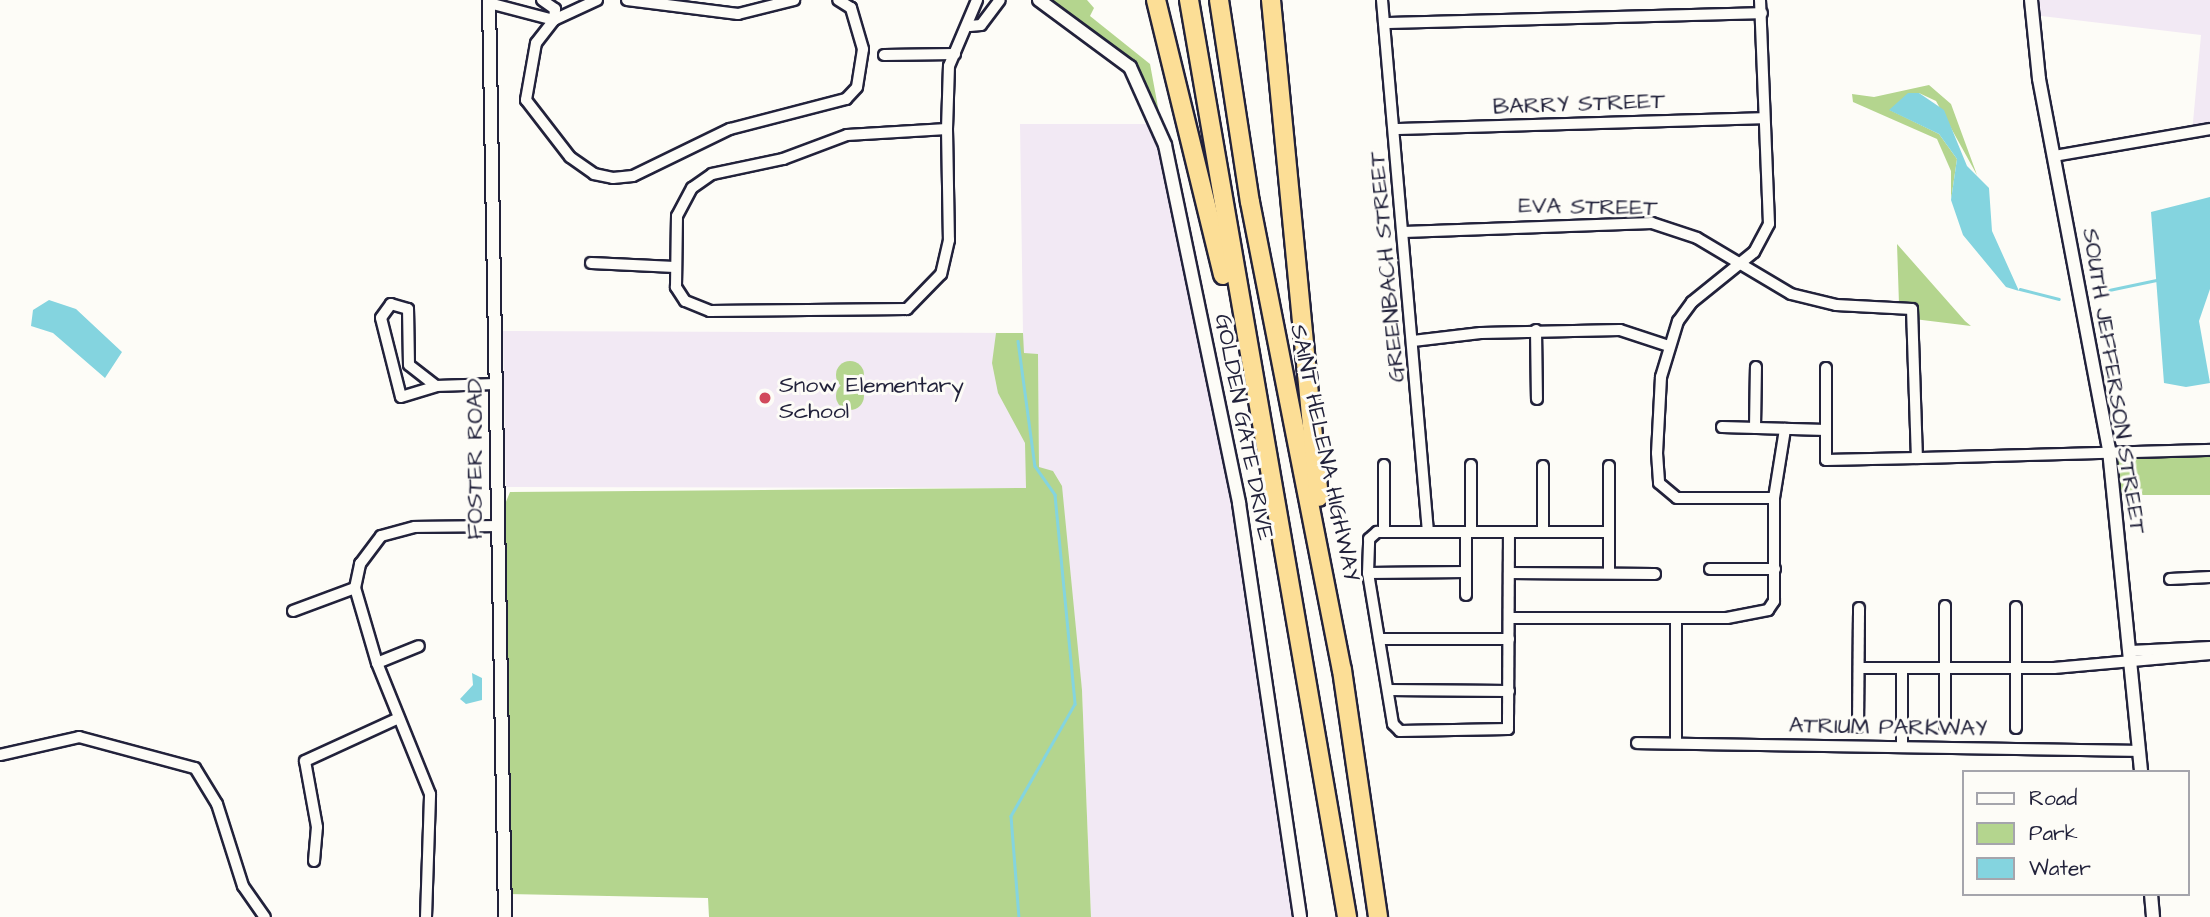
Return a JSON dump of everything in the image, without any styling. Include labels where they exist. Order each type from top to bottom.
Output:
[{"type":"highway","points":[[1156,0],[1291,575]]},
{"type":"highway","points":[[1189,0],[1214,171],[1291,575],[1347,917]]},
{"type":"highway","name":"SAINT HELENA HIGHWAY","points":[[1219,0],[1250,202],[1328,591],[1378,917]]},
{"type":"highway","points":[[1271,0],[1328,591]]},
{"type":"street","points":[[542,0],[555,9],[554,20],[529,63],[527,108],[570,157],[594,174],[613,178],[633,176],[730,129],[846,99],[857,87],[863,49],[851,8],[838,0]]},
{"type":"street","points":[[492,1],[554,20],[597,0]]},
{"type":"street","points":[[627,0],[737,14],[794,0]]},
{"type":"street","points":[[737,0],[737,14]]},
{"type":"street","points":[[947,129],[847,135],[783,159],[712,174],[684,199],[675,267],[685,301],[710,311],[790,305],[907,309],[941,274],[949,240],[947,129],[955,54],[970,26],[968,12],[977,0]]},
{"type":"street","points":[[970,26],[981,25],[1000,0]]},
{"type":"street","name":"GOLDEN GATE DRIVE","points":[[1039,0],[1130,67],[1157,115],[1239,503],[1300,917]]},
{"type":"street","name":"GREENBACH STREET","points":[[1382,0],[1428,532]]},
{"type":"street","points":[[1760,0],[1769,224],[1741,263],[1692,302],[1667,345],[1658,411],[1659,483],[1677,498],[1774,498]]},
{"type":"street","name":"SOUTH JEFFERSON STREET","points":[[2031,0],[2054,156],[2109,450],[2132,657],[2141,770]]},
{"type":"street","name":"FOSTER ROAD","points":[[492,1],[496,526],[505,917]]},
{"type":"street","points":[[1384,23],[1762,13]]},
{"type":"street","points":[[884,55],[955,54]]},
{"type":"street","name":"BARRY STREET","points":[[1395,129],[1765,118]]},
{"type":"street","points":[[2054,156],[2210,130]]},
{"type":"street","name":"EVA STREET","points":[[1404,232],[1652,223],[1697,238],[1791,294],[1836,305],[1912,309],[1917,458]]},
{"type":"street","points":[[591,263],[675,267]]},
{"type":"street","points":[[436,386],[409,365],[408,309],[391,304],[381,318],[395,391],[410,398],[436,386],[495,384]]},
{"type":"street","points":[[1413,341],[1536,330],[1620,330],[1667,345]]},
{"type":"street","points":[[1536,330],[1537,399]]},
{"type":"street","points":[[1755,428],[1756,367]]},
{"type":"street","points":[[1826,368],[1826,460],[2070,457],[2109,450],[2210,450]]},
{"type":"street","points":[[1721,427],[1826,430]]},
{"type":"street","points":[[1510,618],[1754,617],[1768,610],[1774,569],[1774,498],[1785,429]]},
{"type":"street","points":[[1384,465],[1384,531]]},
{"type":"street","points":[[1466,595],[1471,465]]},
{"type":"street","points":[[1543,466],[1543,532]]},
{"type":"street","points":[[1609,466],[1609,573]]},
{"type":"street","points":[[426,917],[430,794],[377,663],[355,588],[360,564],[381,536],[415,527],[496,526]]},
{"type":"street","points":[[1509,532],[1511,721],[1498,734],[1408,733],[1393,724],[1364,547],[1384,531],[1428,532],[1469,532],[1509,532],[1543,532],[1609,533]]},
{"type":"street","points":[[1710,569],[1774,569]]},
{"type":"street","points":[[1368,573],[1466,572]]},
{"type":"street","points":[[1509,573],[1655,573]]},
{"type":"street","points":[[2170,579],[2210,577]]},
{"type":"street","points":[[293,611],[355,588]]},
{"type":"street","points":[[1945,606],[1945,727]]},
{"type":"street","points":[[2016,607],[2016,728]]},
{"type":"street","points":[[1858,727],[1859,608]]},
{"type":"street","points":[[1676,618],[1676,743]]},
{"type":"street","points":[[1379,639],[1510,639]]},
{"type":"street","points":[[377,663],[419,646]]},
{"type":"street","points":[[1859,668],[2016,670],[2210,647]]},
{"type":"street","points":[[2132,657],[2210,654]]},
{"type":"street","points":[[1902,668],[1902,746]]},
{"type":"street","points":[[1388,690],[1509,691]]},
{"type":"street","points":[[314,861],[317,827],[305,761],[399,718]]},
{"type":"street","points":[[0,755],[79,737],[195,768],[214,794],[243,887],[265,917]]},
{"type":"street","name":"ATRIUM PARKWAY","points":[[1637,743],[2139,751]]},
{"type":"street","points":[[2151,896],[2153,917]]},
{"type":"shaded area","points":[[2031,0],[2210,0],[2210,129],[2192,133],[2201,35],[2033,15]]},
{"type":"shaded area","points":[[1020,124],[1159,124],[1226,436],[1300,917],[1091,917],[1082,690],[1039,468],[1038,354],[1027,488],[506,487],[503,331],[1023,333]]},
{"type":"green space","points":[[1039,0],[1087,0],[1094,8],[1090,16],[1150,64],[1165,145],[1130,67]]},
{"type":"green space","points":[[1929,85],[1951,104],[1977,175],[1936,101],[1919,93],[1890,110],[1939,134],[1957,159],[1951,200],[1951,171],[1937,139],[1853,102],[1852,94],[1874,97]]},
{"type":"green space","points":[[1897,244],[1971,326],[1914,319],[1899,304]]},
{"type":"green space","points":[[996,333],[1023,333],[1024,353],[1038,354],[1039,467],[1053,471],[1062,486],[1082,690],[1091,917],[709,917],[708,898],[505,894],[496,526],[510,492],[1026,488],[1025,443],[998,393],[992,363]]},
{"type":"green space","points":[[850,361],[860,365],[864,375],[860,385],[850,389],[840,385],[836,375],[840,365]]},
{"type":"green space","points":[[850,382],[860,386],[864,396],[860,406],[850,410],[840,406],[836,396],[840,386]]},
{"type":"green space","points":[[2109,450],[2210,450],[2210,495],[2109,495]]},
{"type":"water","points":[[1908,93],[1919,93],[1944,110],[1967,166],[1989,188],[1992,231],[2019,291],[2006,287],[1963,235],[1951,200],[1957,159],[1939,134],[1889,110]]},
{"type":"water","points":[[2210,197],[2210,289],[2199,321],[2210,383],[2186,387],[2164,383],[2151,212]]},
{"type":"water","points":[[49,300],[76,309],[122,352],[105,378],[53,333],[31,326],[33,310]]},
{"type":"water","points":[[472,673],[482,678],[482,700],[466,704],[460,699],[473,685]]},
{"type":"waterway","points":[[2109,290],[2156,280]]},
{"type":"waterway","points":[[2020,289],[2059,299]]},
{"type":"waterway","points":[[1018,341],[1035,466],[1055,495],[1075,704],[1011,816],[1019,917]]},
{"type":"place","name":"Snow Elementary School","points":[[765,398]]}]
